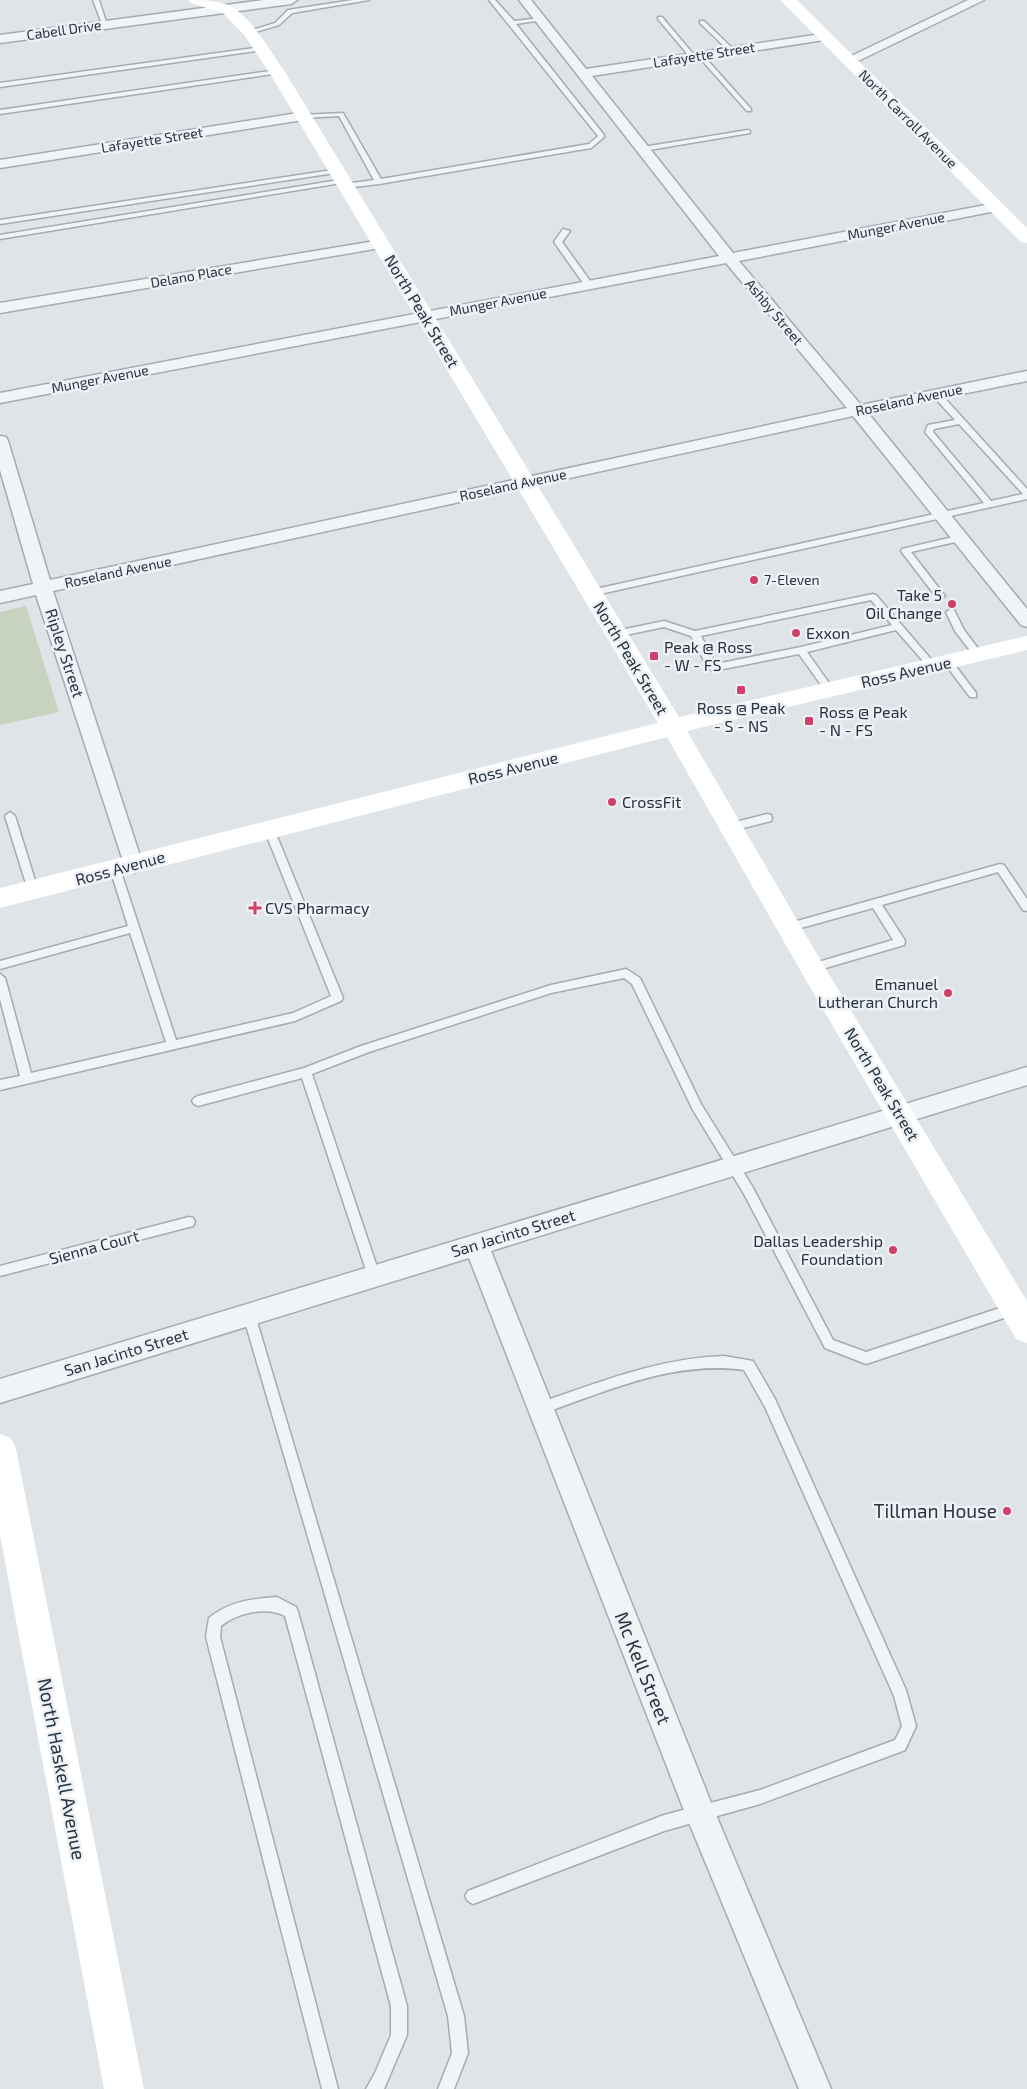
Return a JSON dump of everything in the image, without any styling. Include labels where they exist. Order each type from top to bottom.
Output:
[{"type":"main road","points":[[196,0],[233,5]]},
{"type":"main road","name":"North Carroll Avenue","points":[[788,0],[1027,238]]},
{"type":"main road","name":"North Peak Street","points":[[233,5],[344,180],[673,727],[812,968],[1021,1319]]},
{"type":"main road","name":"Ross Avenue","points":[[0,898],[673,727],[1027,643]]},
{"type":"main road","name":"North Haskell Avenue","points":[[0,1449],[124,2089]]},
{"type":"street","name":"Cabell Drive","points":[[0,39],[233,5],[291,0]]},
{"type":"street","name":"Ashby Street","points":[[525,0],[729,258],[858,411],[1027,621]]},
{"type":"street","points":[[849,60],[973,1]]},
{"type":"street","name":"Cabell Drive","points":[[129,21],[151,6]]},
{"type":"street","name":"Lafayette Street","points":[[583,73],[824,36]]},
{"type":"street","name":"Lafayette Street","points":[[0,164],[304,116]]},
{"type":"street","name":"Munger Avenue","points":[[0,398],[996,207]]},
{"type":"street","name":"Delano Place","points":[[0,308],[381,244]]},
{"type":"street","name":"Roseland Avenue","points":[[0,597],[44,589],[526,482],[1027,376]]},
{"type":"street","name":"Ripley Street","points":[[0,441],[124,867]]},
{"type":"street","name":"San Jacinto Street","points":[[0,1391],[1027,1076]]},
{"type":"street","name":"Mc Kell Street","points":[[476,1245],[539,1409],[700,1812],[815,2089]]},
{"type":"lane","points":[[96,0],[105,24]]},
{"type":"lane","points":[[249,32],[277,24],[290,10],[366,0]]},
{"type":"lane","points":[[0,222],[290,178],[379,182],[591,146],[602,136],[492,0]]},
{"type":"lane","points":[[660,18],[748,110]]},
{"type":"lane","points":[[512,23],[540,19]]},
{"type":"lane","points":[[702,22],[731,50]]},
{"type":"lane","points":[[0,85],[261,49]]},
{"type":"lane","points":[[0,112],[277,72]]},
{"type":"lane","points":[[304,116],[341,114],[379,182]]},
{"type":"lane","points":[[643,149],[748,132]]},
{"type":"lane","points":[[0,237],[344,180]]},
{"type":"lane","points":[[566,231],[558,242],[590,285]]},
{"type":"lane","points":[[592,593],[990,505],[1027,495],[937,395]]},
{"type":"lane","points":[[960,421],[931,427],[929,432],[990,505]]},
{"type":"lane","points":[[940,596],[905,551],[960,538]]},
{"type":"lane","points":[[616,634],[664,624],[695,634],[872,597],[899,626],[973,695]]},
{"type":"lane","points":[[951,612],[960,631],[978,655]]},
{"type":"lane","points":[[695,634],[713,668],[801,650],[899,626]]},
{"type":"lane","points":[[801,650],[829,690]]},
{"type":"lane","points":[[10,816],[33,890]]},
{"type":"lane","points":[[732,827],[767,818]]},
{"type":"lane","points":[[0,1085],[295,1017],[337,998],[270,828]]},
{"type":"lane","points":[[124,867],[134,928],[172,1045]]},
{"type":"lane","points":[[790,927],[1000,868],[1027,907]]},
{"type":"lane","points":[[812,968],[900,942],[875,903]]},
{"type":"lane","points":[[0,965],[134,928]]},
{"type":"lane","points":[[198,1101],[306,1072],[366,1050],[551,989],[626,973],[636,980],[697,1107],[734,1165],[829,1344],[866,1358],[1021,1319]]},
{"type":"lane","points":[[0,978],[26,1078]]},
{"type":"lane","points":[[306,1072],[374,1276]]},
{"type":"lane","name":"Sienna Court","points":[[0,1271],[188,1222]]},
{"type":"lane","points":[[249,1315],[456,2016],[460,2053],[446,2089]]},
{"type":"lane","points":[[473,1896],[620,1839],[700,1812],[760,1797],[900,1745],[909,1726],[901,1695],[770,1403],[748,1365],[735,1362],[677,1364],[539,1409]]},
{"type":"lane","points":[[330,2089],[213,1637],[214,1623],[226,1613],[253,1606],[277,1604],[291,1612],[399,2006],[399,2035],[382,2079],[374,2089]]},
{"type":"green space","points":[[26,606],[59,712],[0,725],[0,612]]},
{"type":"place","name":"7-Eleven","points":[[754,580]]},
{"type":"place","name":"Take 5 Oil Change","points":[[952,604]]},
{"type":"place","name":"Exxon","points":[[796,633]]},
{"type":"place","name":"Peak @ Ross - W - FS","points":[[654,656]]},
{"type":"place","name":"Ross @ Peak - S - NS","points":[[741,690]]},
{"type":"place","name":"Ross @ Peak - N - FS","points":[[809,721]]},
{"type":"place","name":"CrossFit","points":[[612,802]]},
{"type":"place","name":"CVS Pharmacy","points":[[255,908]]},
{"type":"place","name":"Emanuel Lutheran Church","points":[[948,993]]},
{"type":"place","name":"Dallas Leadership Foundation","points":[[893,1250]]},
{"type":"place","name":"Tillman House","points":[[1007,1511]]}]
